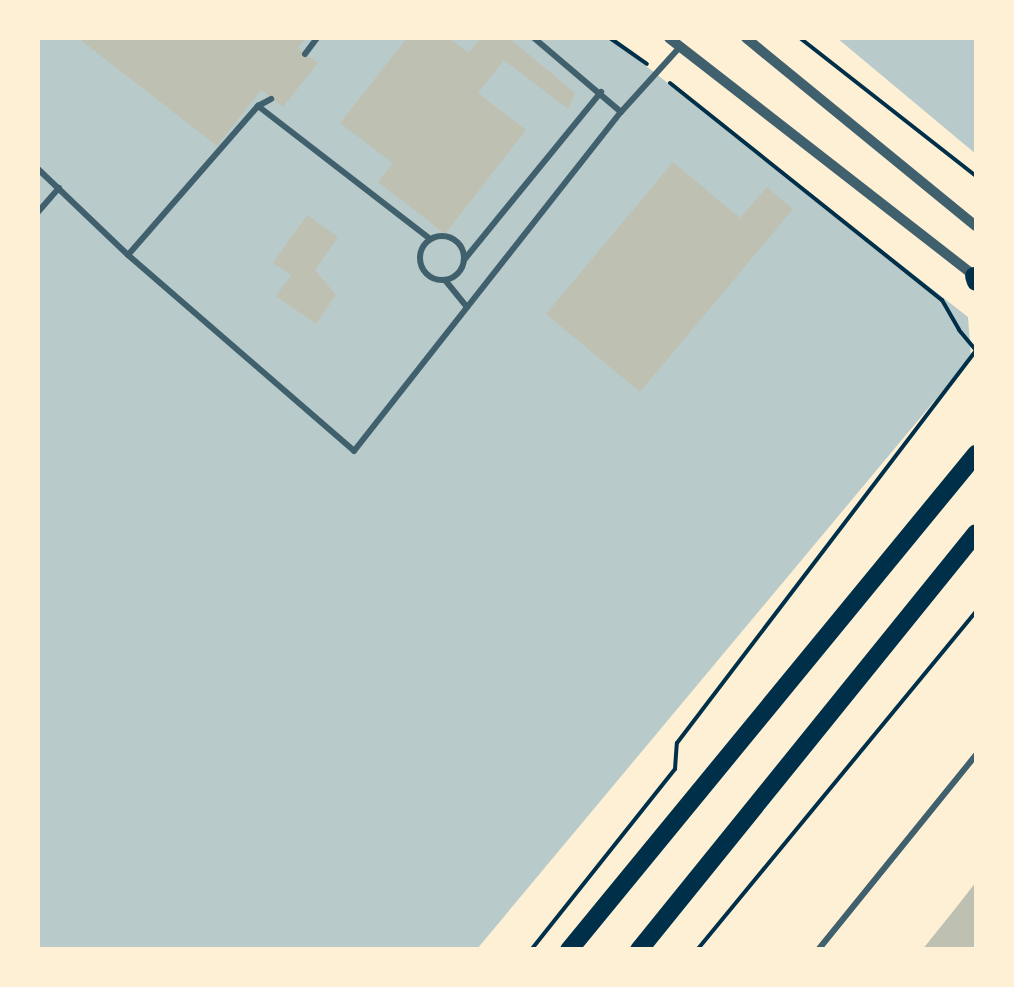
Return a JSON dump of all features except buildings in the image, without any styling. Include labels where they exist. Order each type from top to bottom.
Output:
[{"type":"main road","points":[[569,950],[976,454]]},
{"type":"main road","points":[[639,950],[976,533]]},
{"type":"street","points":[[669,38],[976,279]]},
{"type":"street","points":[[746,38],[976,226]]},
{"type":"lane","points":[[305,54],[317,38]]},
{"type":"lane","points":[[534,38],[621,112]]},
{"type":"lane","points":[[38,169],[128,256],[354,451],[621,112],[680,47]]},
{"type":"lane","points":[[464,260],[458,242],[439,236],[423,246],[421,265],[435,279],[454,277],[601,92]]},
{"type":"lane","points":[[128,256],[258,106],[272,99]]},
{"type":"lane","points":[[258,106],[430,240]]},
{"type":"lane","points":[[38,212],[59,188]]},
{"type":"lane","points":[[444,280],[467,307]]},
{"type":"lane","points":[[818,950],[976,755]]},
{"type":"path","points":[[531,950],[675,770],[677,743],[976,350],[958,330],[942,300],[610,38]]},
{"type":"path","points":[[800,38],[976,176]]},
{"type":"path","points":[[697,950],[976,612]]},
{"type":"shaded area","points":[[38,38],[610,38],[968,317],[971,357],[477,949],[38,949]]},
{"type":"shaded area","points":[[837,38],[976,38],[976,154]]}]
